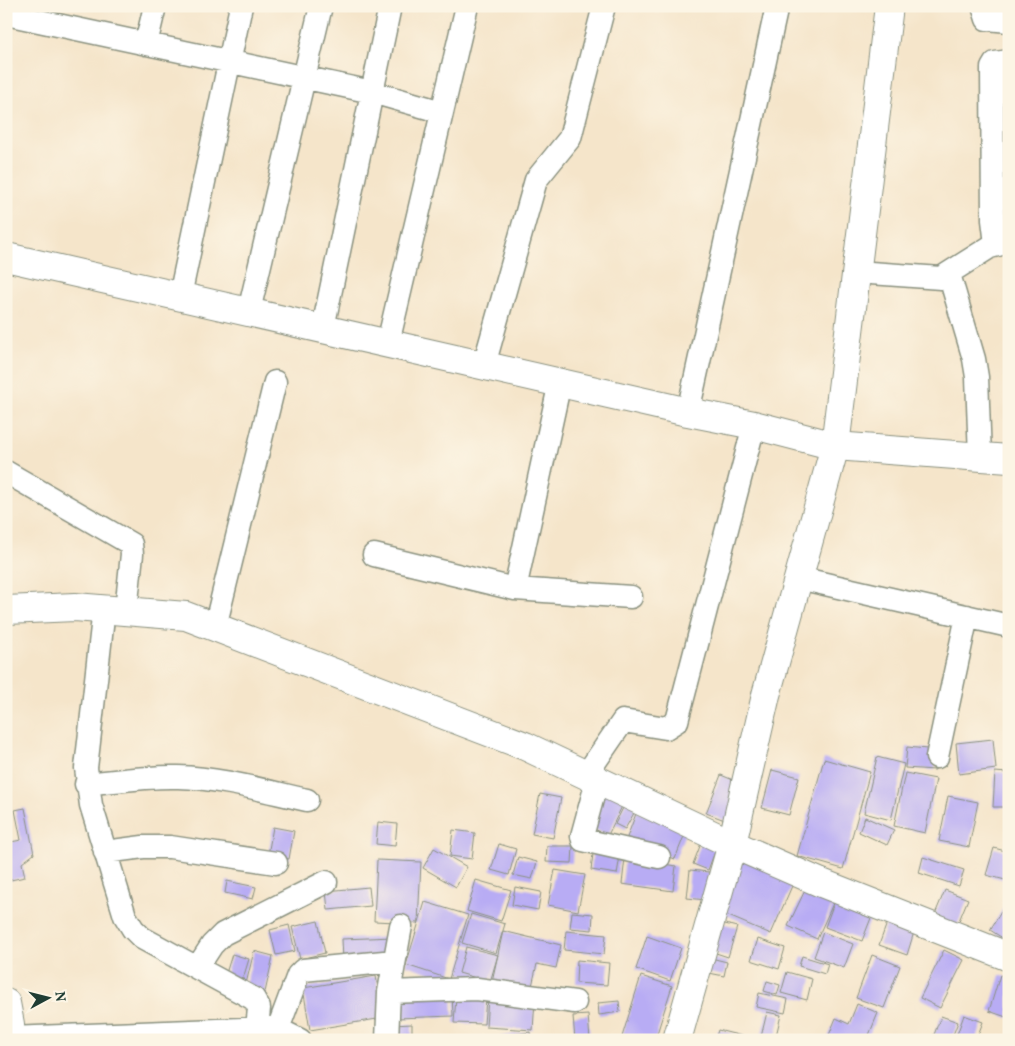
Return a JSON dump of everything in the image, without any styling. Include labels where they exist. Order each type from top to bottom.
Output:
[{"type":"street","points":[[146,44],[155,6]]},
{"type":"street","points":[[180,296],[241,6]]},
{"type":"street","points":[[249,312],[321,6]]},
{"type":"street","points":[[323,328],[390,6]]},
{"type":"street","points":[[388,343],[467,6]]},
{"type":"street","points":[[484,365],[536,180],[570,138],[604,6]]},
{"type":"street","points":[[688,412],[777,6]]},
{"type":"street","points":[[677,1040],[732,844],[766,695],[835,446],[889,6]]},
{"type":"street","points":[[983,6],[987,19],[1009,21]]},
{"type":"street","points":[[6,14],[372,92],[442,112]]},
{"type":"street","points":[[856,272],[932,279],[949,274],[1002,243],[993,210],[992,68],[995,64],[1009,61]]},
{"type":"street","points":[[6,257],[688,412],[754,425],[835,446],[1009,459]]},
{"type":"street","points":[[949,274],[974,359],[977,377],[980,457]]},
{"type":"street","points":[[215,627],[275,382]]},
{"type":"street","points":[[515,589],[560,382]]},
{"type":"street","points":[[660,857],[583,840],[582,836],[592,778],[623,721],[666,728],[677,721],[754,425]]},
{"type":"street","points":[[6,472],[131,544],[132,554],[115,610],[86,768],[86,784],[105,852],[125,916],[133,929],[142,938],[254,999],[267,1029]]},
{"type":"street","points":[[374,555],[515,589],[631,597]]},
{"type":"street","points":[[799,578],[1009,626]]},
{"type":"street","points":[[6,610],[74,607],[186,616],[524,746],[732,844],[819,882],[1009,957]]},
{"type":"street","points":[[937,757],[967,616]]},
{"type":"street","points":[[86,784],[179,777],[210,780],[306,800]]},
{"type":"street","points":[[105,852],[143,847],[170,847],[276,864]]},
{"type":"street","points":[[197,968],[212,945],[223,934],[326,882]]},
{"type":"street","points":[[387,1040],[389,992],[401,926]]},
{"type":"street","points":[[267,1029],[298,975],[303,970],[394,962]]},
{"type":"street","points":[[389,992],[477,989],[575,1002]]},
{"type":"street","points":[[6,1003],[10,1024],[10,1039],[121,1037],[267,1029],[300,1040]]},
{"type":"building","points":[[993,739],[996,769],[959,774],[956,743]]},
{"type":"building","points":[[907,747],[937,750],[935,770],[905,768]]},
{"type":"building","points":[[877,757],[904,764],[891,820],[864,813]]},
{"type":"building","points":[[824,759],[870,772],[843,869],[797,856]]},
{"type":"building","points":[[772,770],[799,777],[789,815],[762,808]]},
{"type":"building","points":[[995,772],[1007,773],[1005,807],[993,807]]},
{"type":"building","points":[[905,773],[936,779],[925,833],[894,826]]},
{"type":"building","points":[[721,775],[745,785],[730,822],[706,813]]},
{"type":"building","points":[[606,786],[627,796],[608,835],[587,826]]},
{"type":"building","points":[[540,794],[561,798],[553,838],[532,834]]},
{"type":"building","points":[[948,796],[978,802],[969,847],[939,841]]},
{"type":"building","points":[[627,800],[638,806],[625,829],[615,824]]},
{"type":"building","points":[[25,808],[34,854],[22,863],[25,877],[6,881],[6,843],[21,840],[15,810]]},
{"type":"building","points":[[637,811],[686,831],[675,859],[626,840]]},
{"type":"building","points":[[865,817],[894,830],[887,845],[859,832]]},
{"type":"building","points":[[378,822],[397,824],[395,846],[376,844]]},
{"type":"building","points":[[273,827],[294,831],[289,859],[268,855]]},
{"type":"building","points":[[453,830],[475,833],[472,859],[450,856]]},
{"type":"building","points":[[702,841],[717,846],[708,870],[693,864]]},
{"type":"building","points":[[499,844],[516,849],[509,875],[491,870]]},
{"type":"building","points":[[547,846],[573,846],[572,863],[546,862]]},
{"type":"building","points":[[594,846],[621,850],[617,874],[591,870]]},
{"type":"building","points":[[434,848],[467,867],[456,887],[423,868]]},
{"type":"building","points":[[994,848],[1009,852],[1009,881],[986,875]]},
{"type":"building","points":[[518,857],[537,862],[532,879],[513,875]]},
{"type":"building","points":[[742,857],[795,879],[771,934],[719,912]]},
{"type":"building","points":[[923,857],[964,870],[959,886],[919,873]]},
{"type":"building","points":[[625,858],[676,866],[673,891],[622,884]]},
{"type":"building","points":[[377,860],[421,862],[418,923],[374,921]]},
{"type":"building","points":[[555,870],[585,875],[578,911],[548,905]]},
{"type":"building","points":[[690,870],[709,872],[706,900],[687,898]]},
{"type":"building","points":[[476,880],[511,890],[501,921],[467,911]]},
{"type":"building","points":[[227,881],[256,887],[253,899],[225,893]]},
{"type":"building","points":[[807,886],[835,899],[817,939],[788,926]]},
{"type":"building","points":[[369,887],[371,906],[328,910],[326,891]]},
{"type":"building","points":[[515,887],[541,892],[538,910],[512,905]]},
{"type":"building","points":[[945,890],[968,899],[956,928],[933,919]]},
{"type":"building","points":[[425,902],[468,915],[449,979],[406,965]]},
{"type":"building","points":[[1007,902],[1009,903],[1009,942],[990,930]]},
{"type":"building","points":[[834,903],[871,918],[862,941],[825,927]]},
{"type":"building","points":[[572,912],[593,914],[592,930],[570,928]]},
{"type":"building","points":[[471,914],[505,924],[496,953],[462,943]]},
{"type":"building","points":[[318,921],[325,953],[300,959],[292,927]]},
{"type":"building","points":[[721,923],[737,927],[728,957],[713,952]]},
{"type":"building","points":[[887,923],[914,932],[907,955],[879,945]]},
{"type":"building","points":[[289,925],[295,951],[276,955],[270,930]]},
{"type":"building","points":[[503,931],[561,945],[556,968],[537,964],[530,995],[491,986]]},
{"type":"building","points":[[566,931],[606,935],[604,954],[564,950]]},
{"type":"building","points":[[823,932],[853,944],[844,968],[814,957]]},
{"type":"building","points":[[647,936],[681,948],[670,981],[636,969]]},
{"type":"building","points":[[394,937],[394,958],[343,960],[342,939]]},
{"type":"building","points":[[758,939],[785,948],[779,969],[751,960]]},
{"type":"building","points":[[466,947],[498,955],[490,982],[459,973]]},
{"type":"building","points":[[944,950],[964,960],[940,1008],[920,998]]},
{"type":"building","points":[[254,951],[273,956],[264,997],[244,992]]},
{"type":"building","points":[[232,954],[249,959],[241,985],[224,980]]},
{"type":"building","points":[[872,955],[900,966],[884,1008],[856,998]]},
{"type":"building","points":[[802,956],[828,964],[825,974],[799,966]]},
{"type":"building","points":[[707,957],[727,962],[724,976],[704,972]]},
{"type":"building","points":[[577,960],[609,963],[607,985],[576,983]]},
{"type":"building","points":[[787,972],[812,979],[807,1000],[781,993]]},
{"type":"building","points":[[1000,975],[1009,978],[1009,1018],[989,1011]]},
{"type":"building","points":[[376,976],[383,1018],[310,1030],[303,988]]},
{"type":"building","points":[[641,976],[672,986],[655,1040],[621,1040]]},
{"type":"building","points":[[767,981],[780,985],[777,995],[764,991]]},
{"type":"building","points":[[452,993],[453,1016],[397,1018],[397,995]]},
{"type":"building","points":[[759,993],[788,999],[785,1013],[756,1007]]},
{"type":"building","points":[[456,997],[486,998],[484,1024],[454,1023]]},
{"type":"building","points":[[488,997],[535,1000],[533,1030],[486,1027]]},
{"type":"building","points":[[619,1001],[620,1012],[599,1015],[598,1003]]},
{"type":"building","points":[[857,1004],[878,1013],[867,1040],[827,1040],[836,1018],[849,1024]]},
{"type":"building","points":[[767,1012],[781,1015],[775,1040],[761,1037]]},
{"type":"building","points":[[588,1015],[590,1040],[575,1040],[573,1016]]},
{"type":"building","points":[[964,1015],[983,1022],[976,1040],[955,1040]]},
{"type":"building","points":[[941,1016],[958,1022],[951,1040],[932,1040]]},
{"type":"building","points":[[412,1024],[412,1039],[393,1040],[393,1025]]},
{"type":"building","points":[[718,1030],[754,1039],[754,1040],[715,1040]]},
{"type":"building","points":[[530,1032],[531,1040],[492,1040],[491,1038]]}]
